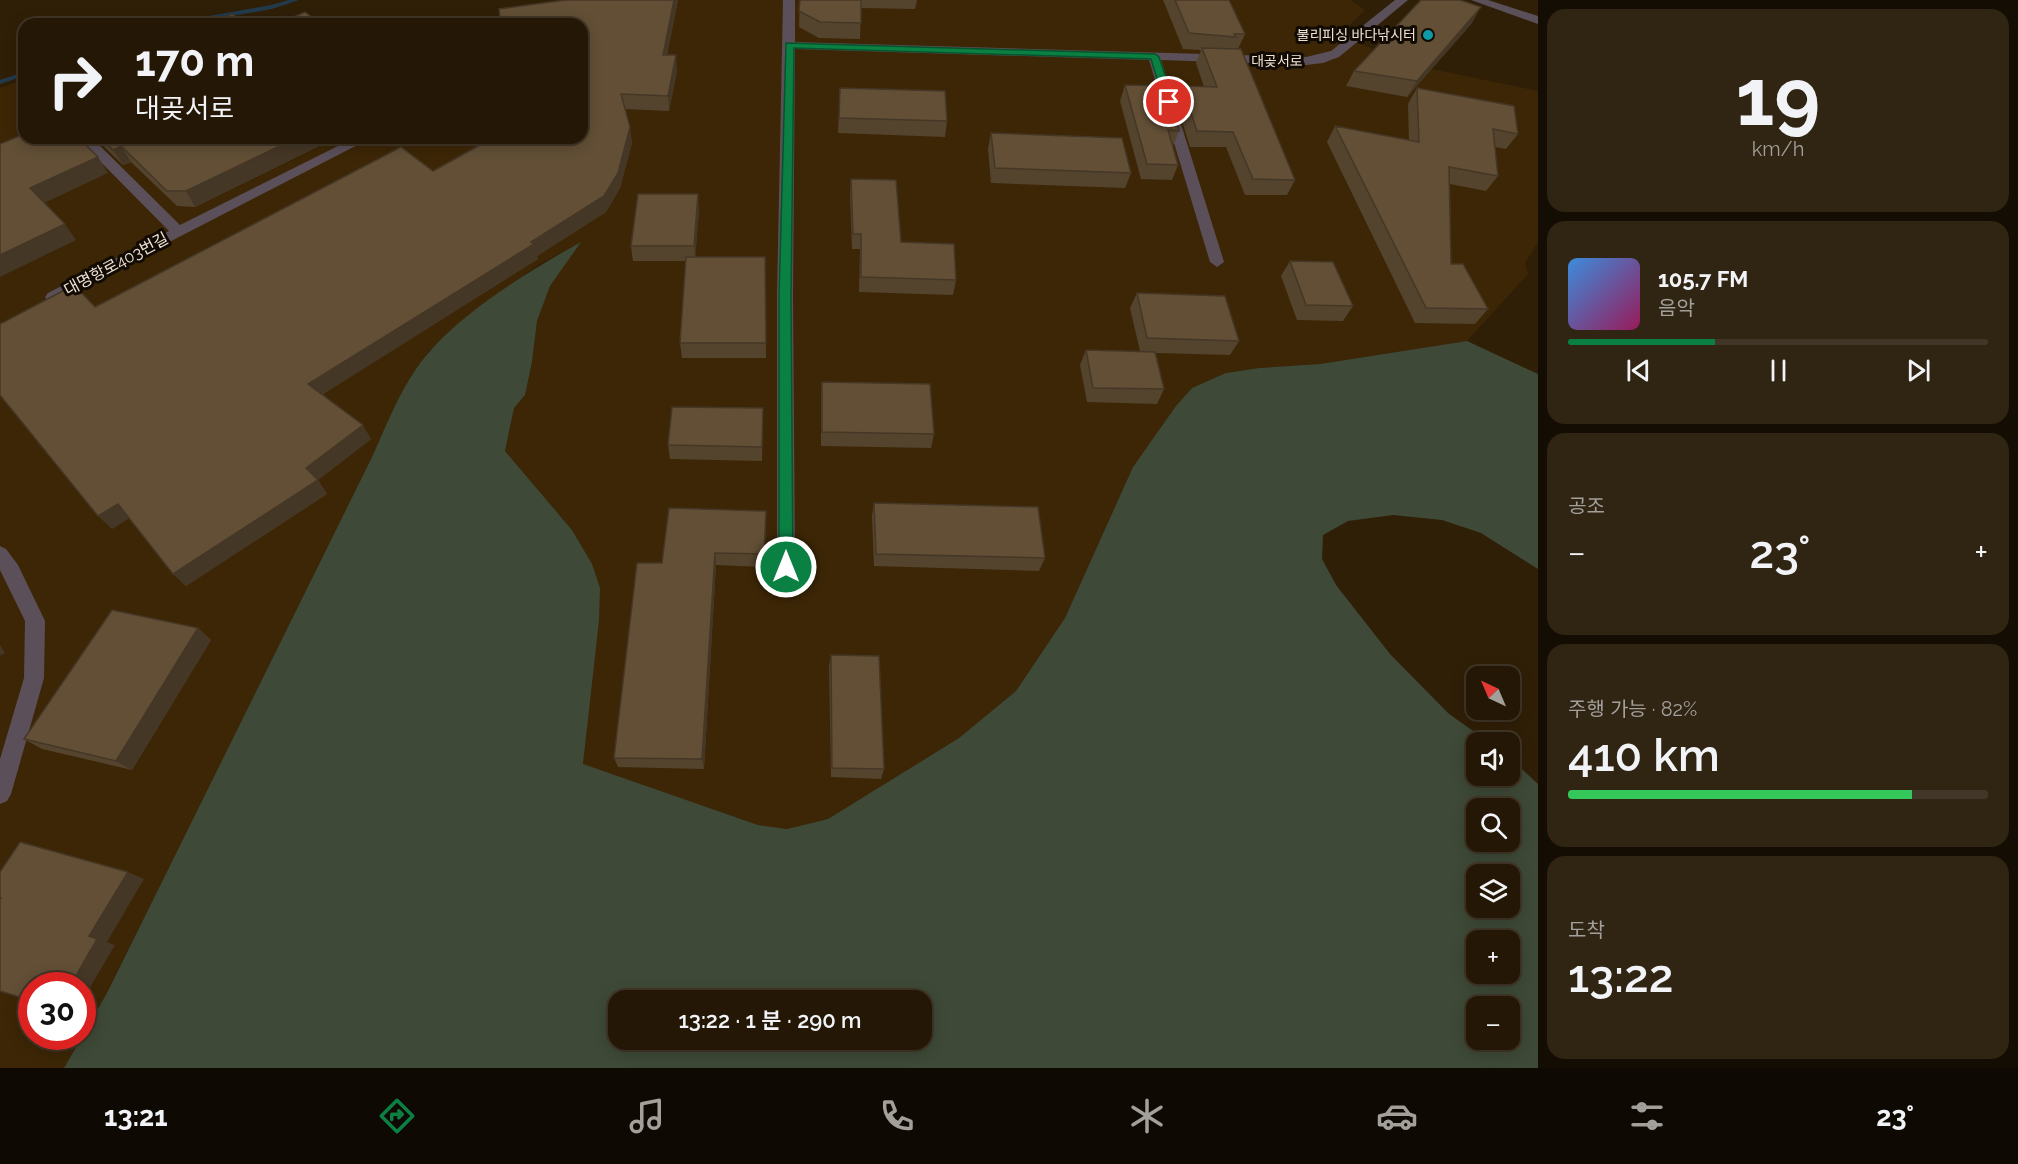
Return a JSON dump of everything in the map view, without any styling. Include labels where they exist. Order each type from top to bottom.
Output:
[{"type":"street","points":[[786,567],[785,297],[789,0]]},
{"type":"street","name":"대곶서로","points":[[789,45],[1251,61],[1323,59],[1335,54],[1402,0]]},
{"type":"street","points":[[1477,0],[1538,20]]},
{"type":"street","points":[[1155,57],[1217,262]]},
{"type":"street","name":"대명항로403번길","points":[[42,303],[178,232],[90,144]]},
{"type":"street","points":[[178,232],[352,144]]},
{"type":"street","points":[[0,554],[11,571],[35,621],[34,678],[0,794]]},
{"type":"shaded area","points":[[595,0],[1350,0],[1365,10],[1339,35],[1412,65],[1538,91],[1538,242],[1525,263],[1528,274],[1467,341],[1320,364],[1259,368],[1227,373],[1192,388],[1133,467],[1065,618],[1016,691],[959,738],[828,819],[787,829],[758,825],[583,765],[587,725],[572,530],[505,451],[514,408],[525,395],[537,321],[550,286],[579,243],[538,265],[469,316],[428,352],[415,370],[402,392],[373,455],[96,1013],[96,972],[18,972],[18,1050],[74,1050],[64,1068],[0,1068],[0,88],[18,82],[18,144],[588,144],[588,18],[501,18],[555,12]]},
{"type":"green space","points":[[581,242],[550,286],[537,321],[525,395],[514,408],[505,451],[572,530],[592,564],[600,588],[599,620],[583,764],[758,825],[787,829],[828,819],[959,738],[1016,691],[1065,618],[1133,467],[1176,406],[1192,388],[1226,373],[1259,368],[1320,364],[1467,341],[1538,374],[1538,569],[1481,533],[1442,520],[1393,515],[1348,521],[1323,535],[1322,559],[1336,585],[1390,654],[1449,714],[1475,732],[1466,732],[1466,786],[1520,786],[1520,767],[1538,784],[1538,1068],[64,1068],[74,1050],[96,1050],[96,1012],[410,379],[431,350],[449,332],[469,314],[514,282]]},
{"type":"building","points":[[566,0],[674,0],[663,55],[676,55],[668,96],[621,94],[630,127],[618,173],[604,196],[531,242],[534,244],[308,384],[363,425],[306,468],[318,480],[173,574],[118,504],[98,516],[0,395],[0,324],[74,285],[95,307],[401,147],[433,171],[482,144],[588,144],[588,18],[500,18],[499,9]]},
{"type":"building","points":[[800,0],[861,0],[861,23],[820,22],[799,11]]},
{"type":"building","points":[[1175,0],[1229,0],[1245,34],[1234,34],[1236,37],[1189,33]]},
{"type":"building","points":[[1421,0],[1460,0],[1481,7],[1417,81],[1354,71]]},
{"type":"building","points":[[305,12],[313,18],[292,18]]},
{"type":"building","points":[[232,14],[237,18],[222,18]]},
{"type":"building","points":[[1202,48],[1241,49],[1295,180],[1253,179],[1233,132],[1197,131],[1182,86],[1217,87]]},
{"type":"building","points":[[1125,85],[1165,86],[1179,131],[1168,130],[1178,165],[1147,164]]},
{"type":"building","points":[[840,88],[945,91],[947,121],[839,118]]},
{"type":"building","points":[[1417,88],[1514,106],[1518,134],[1493,129],[1498,176],[1449,167],[1451,264],[1463,264],[1488,309],[1426,308],[1335,126],[1419,142]]},
{"type":"building","points":[[991,133],[1122,138],[1131,173],[995,168]]},
{"type":"building","points":[[18,136],[18,144],[85,144],[98,157],[30,188],[65,224],[0,255],[0,144]]},
{"type":"building","points":[[107,144],[284,144],[186,191],[167,191],[121,146],[113,150]]},
{"type":"building","points":[[851,179],[896,180],[901,242],[954,244],[956,280],[861,277],[861,234],[853,234]]},
{"type":"building","points":[[638,194],[698,194],[694,246],[631,246]]},
{"type":"building","points":[[686,257],[765,257],[766,343],[680,343]]},
{"type":"building","points":[[1290,261],[1333,262],[1353,306],[1306,305]]},
{"type":"building","points":[[1137,293],[1225,296],[1239,341],[1147,338]]},
{"type":"building","points":[[1086,350],[1155,352],[1164,389],[1093,388]]},
{"type":"building","points":[[822,382],[930,384],[934,434],[822,432]]},
{"type":"building","points":[[672,407],[763,408],[762,447],[668,445]]},
{"type":"building","points":[[874,503],[1038,507],[1045,558],[876,554]]},
{"type":"building","points":[[669,508],[766,511],[764,554],[715,553],[702,759],[614,758],[637,563],[662,563]]},
{"type":"building","points":[[112,610],[198,628],[116,761],[24,739]]},
{"type":"building","points":[[831,655],[879,656],[884,769],[832,768]]},
{"type":"building","points":[[20,842],[128,872],[89,936],[97,939],[78,972],[18,972],[18,997],[0,991],[0,872]]},
{"type":"waterway","points":[[209,18],[272,7],[296,0]]},
{"type":"waterway","points":[[0,82],[18,76]]},
{"type":"place","name":"불리피싱 바다낚시터","points":[[1428,35]]},
{"type":"route","points":[[786,567],[785,297],[789,45],[1155,57],[1169,102]]}]
